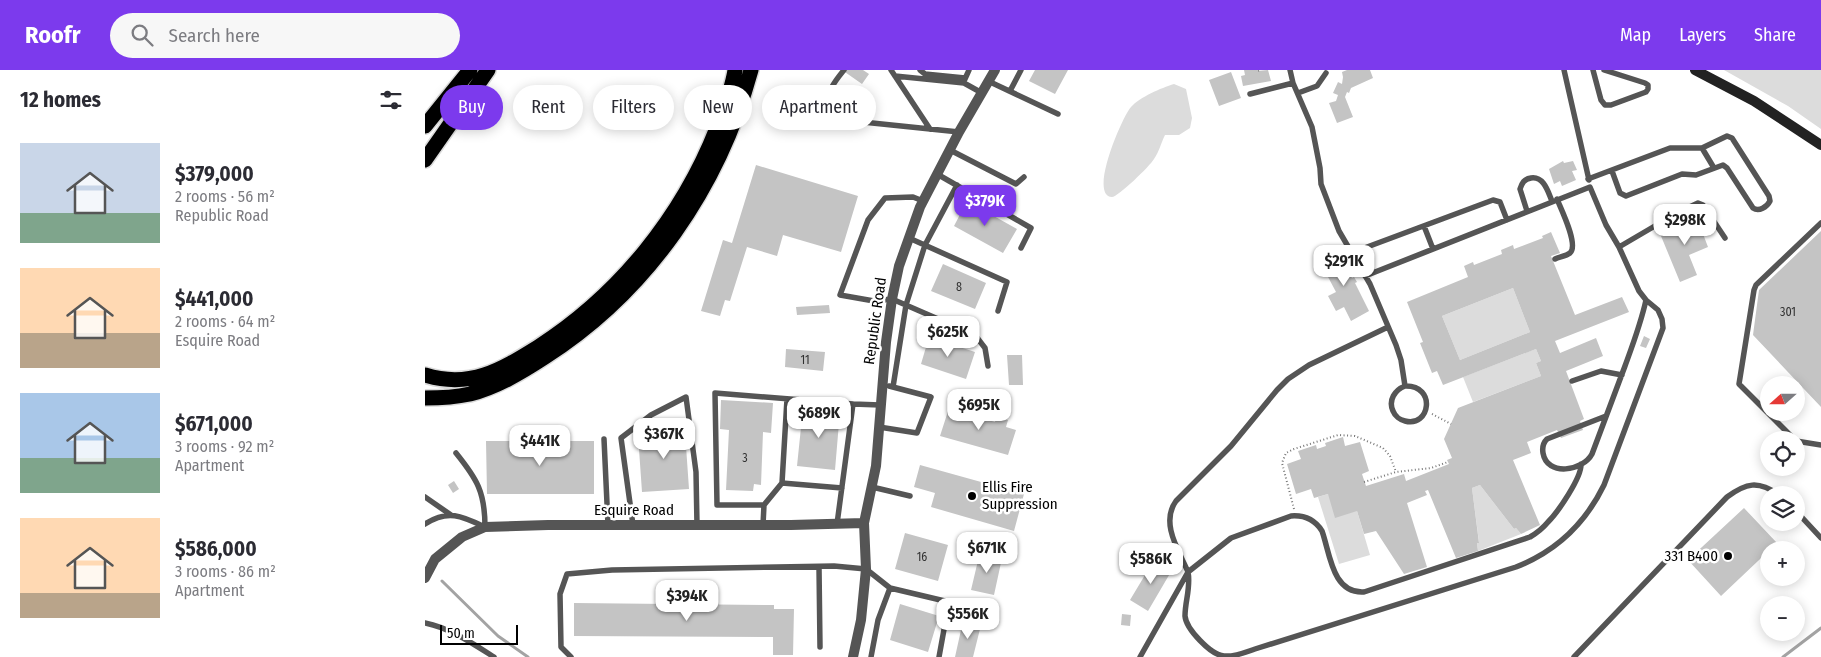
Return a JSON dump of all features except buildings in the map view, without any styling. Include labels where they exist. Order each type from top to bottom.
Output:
[{"type":"highway","points":[[425,126],[470,70]]},
{"type":"highway","points":[[425,160],[488,70]]},
{"type":"highway","points":[[425,375],[443,380],[462,380],[478,378],[491,373],[524,355],[559,332],[587,310],[616,283],[658,234],[674,212],[696,175],[720,119],[735,70]]},
{"type":"highway","points":[[425,398],[469,394],[514,376],[556,350],[590,324],[640,277],[667,245],[705,186],[723,151],[740,107],[751,70]]},
{"type":"main road","points":[[1695,70],[1754,101],[1821,145]]},
{"type":"street","name":"Republic Road","points":[[853,657],[861,620],[866,569],[865,524],[876,466],[880,405],[892,299],[899,266],[923,201],[959,132],[995,70]]},
{"type":"street","name":"Esquire Road","points":[[425,578],[435,559],[462,537],[485,526],[865,524]]},
{"type":"lane","points":[[844,70],[833,85],[831,95],[834,108],[843,117],[853,121],[959,132]]},
{"type":"lane","points":[[891,70],[930,129]]},
{"type":"lane","points":[[920,70],[927,74],[965,80],[982,93]]},
{"type":"lane","points":[[965,80],[969,70]]},
{"type":"lane","points":[[1009,91],[1021,70]]},
{"type":"lane","points":[[1289,70],[1316,143],[1321,184],[1339,231],[1365,276],[1400,355],[1405,386]]},
{"type":"lane","points":[[1388,327],[1309,365],[1288,379],[1231,446],[1176,501],[1170,512],[1173,536],[1189,572],[1185,615],[1188,624],[1192,631],[1212,651],[1220,656],[1229,656],[1516,567],[1551,550],[1576,529],[1596,502],[1662,335],[1663,324],[1661,314],[1639,291],[1619,247],[1606,225],[1590,187],[1564,70]]},
{"type":"lane","points":[[1593,70],[1601,100],[1605,105],[1611,105],[1646,92],[1648,89],[1648,85],[1645,83],[1604,70]]},
{"type":"lane","points":[[1298,93],[1317,86],[1326,73]]},
{"type":"lane","points":[[895,76],[965,80]]},
{"type":"lane","points":[[988,81],[1058,114]]},
{"type":"lane","points":[[1250,94],[1293,83]]},
{"type":"lane","points":[[1588,179],[1670,148],[1702,148],[1725,136],[1730,137],[1769,196],[1769,203],[1758,210],[1754,209],[1726,167],[1722,165],[1696,175],[1683,174],[1627,196],[1621,193],[1612,171]]},
{"type":"lane","points":[[1702,148],[1713,168]]},
{"type":"lane","points":[[950,150],[1016,184],[1024,177]]},
{"type":"lane","points":[[937,174],[1031,228],[1021,248]]},
{"type":"lane","points":[[1527,211],[1520,189],[1522,183],[1528,178],[1541,180],[1555,200],[1571,236],[1573,248],[1570,253],[1555,259]]},
{"type":"lane","points":[[893,387],[902,341],[906,305],[925,245],[957,185]]},
{"type":"lane","points":[[1365,276],[1590,187]]},
{"type":"lane","points":[[923,201],[913,197],[885,198],[868,220],[840,295],[874,301],[892,299],[975,335],[985,348],[988,366]]},
{"type":"lane","points":[[1351,254],[1494,200],[1501,203],[1507,220]]},
{"type":"lane","points":[[1619,247],[1698,203],[1704,206],[1725,238]]},
{"type":"lane","points":[[1787,431],[1739,384],[1752,298],[1756,285],[1821,224]]},
{"type":"lane","points":[[1424,226],[1433,250]]},
{"type":"lane","points":[[909,238],[1007,282],[998,311]]},
{"type":"lane","points":[[1606,416],[1549,437],[1544,442],[1542,449],[1544,458],[1551,467],[1563,469],[1581,464],[1591,456],[1642,322],[1646,300]]},
{"type":"lane","points":[[1572,381],[1601,371],[1622,374]]},
{"type":"lane","points":[[878,426],[917,433],[931,397],[883,384]]},
{"type":"lane","points":[[1405,386],[1417,388],[1423,393],[1427,404],[1421,418],[1411,422],[1396,416],[1391,406],[1391,401],[1397,390],[1405,386]]},
{"type":"lane","points":[[764,505],[717,505],[715,393],[880,405]]},
{"type":"lane","points":[[633,525],[621,438],[651,415],[687,396],[696,472],[697,525]]},
{"type":"lane","points":[[763,525],[764,505],[782,483],[787,399]]},
{"type":"lane","points":[[837,524],[853,404]]},
{"type":"lane","points":[[604,439],[608,525]]},
{"type":"lane","points":[[1805,442],[1821,445]]},
{"type":"lane","points":[[425,497],[451,515],[466,518],[485,526],[485,509],[479,485],[456,453]]},
{"type":"lane","points":[[1140,657],[1189,572],[1231,538],[1294,515],[1310,519],[1319,527],[1337,578],[1343,586],[1354,592],[1364,592],[1519,542],[1535,534],[1556,513],[1579,476],[1581,464]]},
{"type":"lane","points":[[782,483],[842,488]]},
{"type":"lane","points":[[1574,657],[1727,497],[1736,491],[1752,485],[1760,486]]},
{"type":"lane","points":[[872,487],[910,496]]},
{"type":"lane","points":[[425,524],[451,515]]},
{"type":"lane","points":[[1805,520],[1821,537]]},
{"type":"lane","points":[[819,566],[820,647]]},
{"type":"lane","points":[[571,657],[561,647],[560,594],[567,574],[658,569],[819,566],[866,569],[890,588],[949,602],[939,657]]},
{"type":"lane","points":[[871,657],[878,620],[890,588]]},
{"type":"lane","points":[[425,623],[437,626],[470,641],[494,657]]},
{"type":"path","points":[[1425,411],[1451,424]]},
{"type":"path","points":[[1294,515],[1293,503],[1282,463],[1284,456],[1291,450],[1338,435],[1355,436],[1386,450],[1395,472]]},
{"type":"path","points":[[1364,482],[1395,472],[1431,468],[1448,462]]},
{"type":"shaded area","points":[[1724,70],[1821,70],[1821,129],[1788,106]]},
{"type":"shaded area","points":[[1174,84],[1186,89],[1192,118],[1190,128],[1179,135],[1165,135],[1151,163],[1127,187],[1112,197],[1106,193],[1104,184],[1105,171],[1109,155],[1127,114],[1131,107],[1145,96]]},
{"type":"shaded area","points":[[1513,288],[1530,332],[1460,360],[1442,316]]},
{"type":"shaded area","points":[[1536,349],[1541,361],[1536,363],[1541,376],[1473,402],[1463,377]]},
{"type":"shaded area","points":[[1480,485],[1514,529],[1516,528],[1521,534],[1478,551],[1477,543],[1479,542],[1472,488]]},
{"type":"shaded area","points":[[1328,494],[1357,511],[1370,555],[1339,564],[1318,497]]},
{"type":"waterway","points":[[442,581],[498,636],[528,657]]},
{"type":"waterway","points":[[1783,657],[1821,628]]},
{"type":"place","name":"Ellis Fire Suppression","points":[[972,496]]},
{"type":"place","name":"331 B400","points":[[1728,556]]}]
